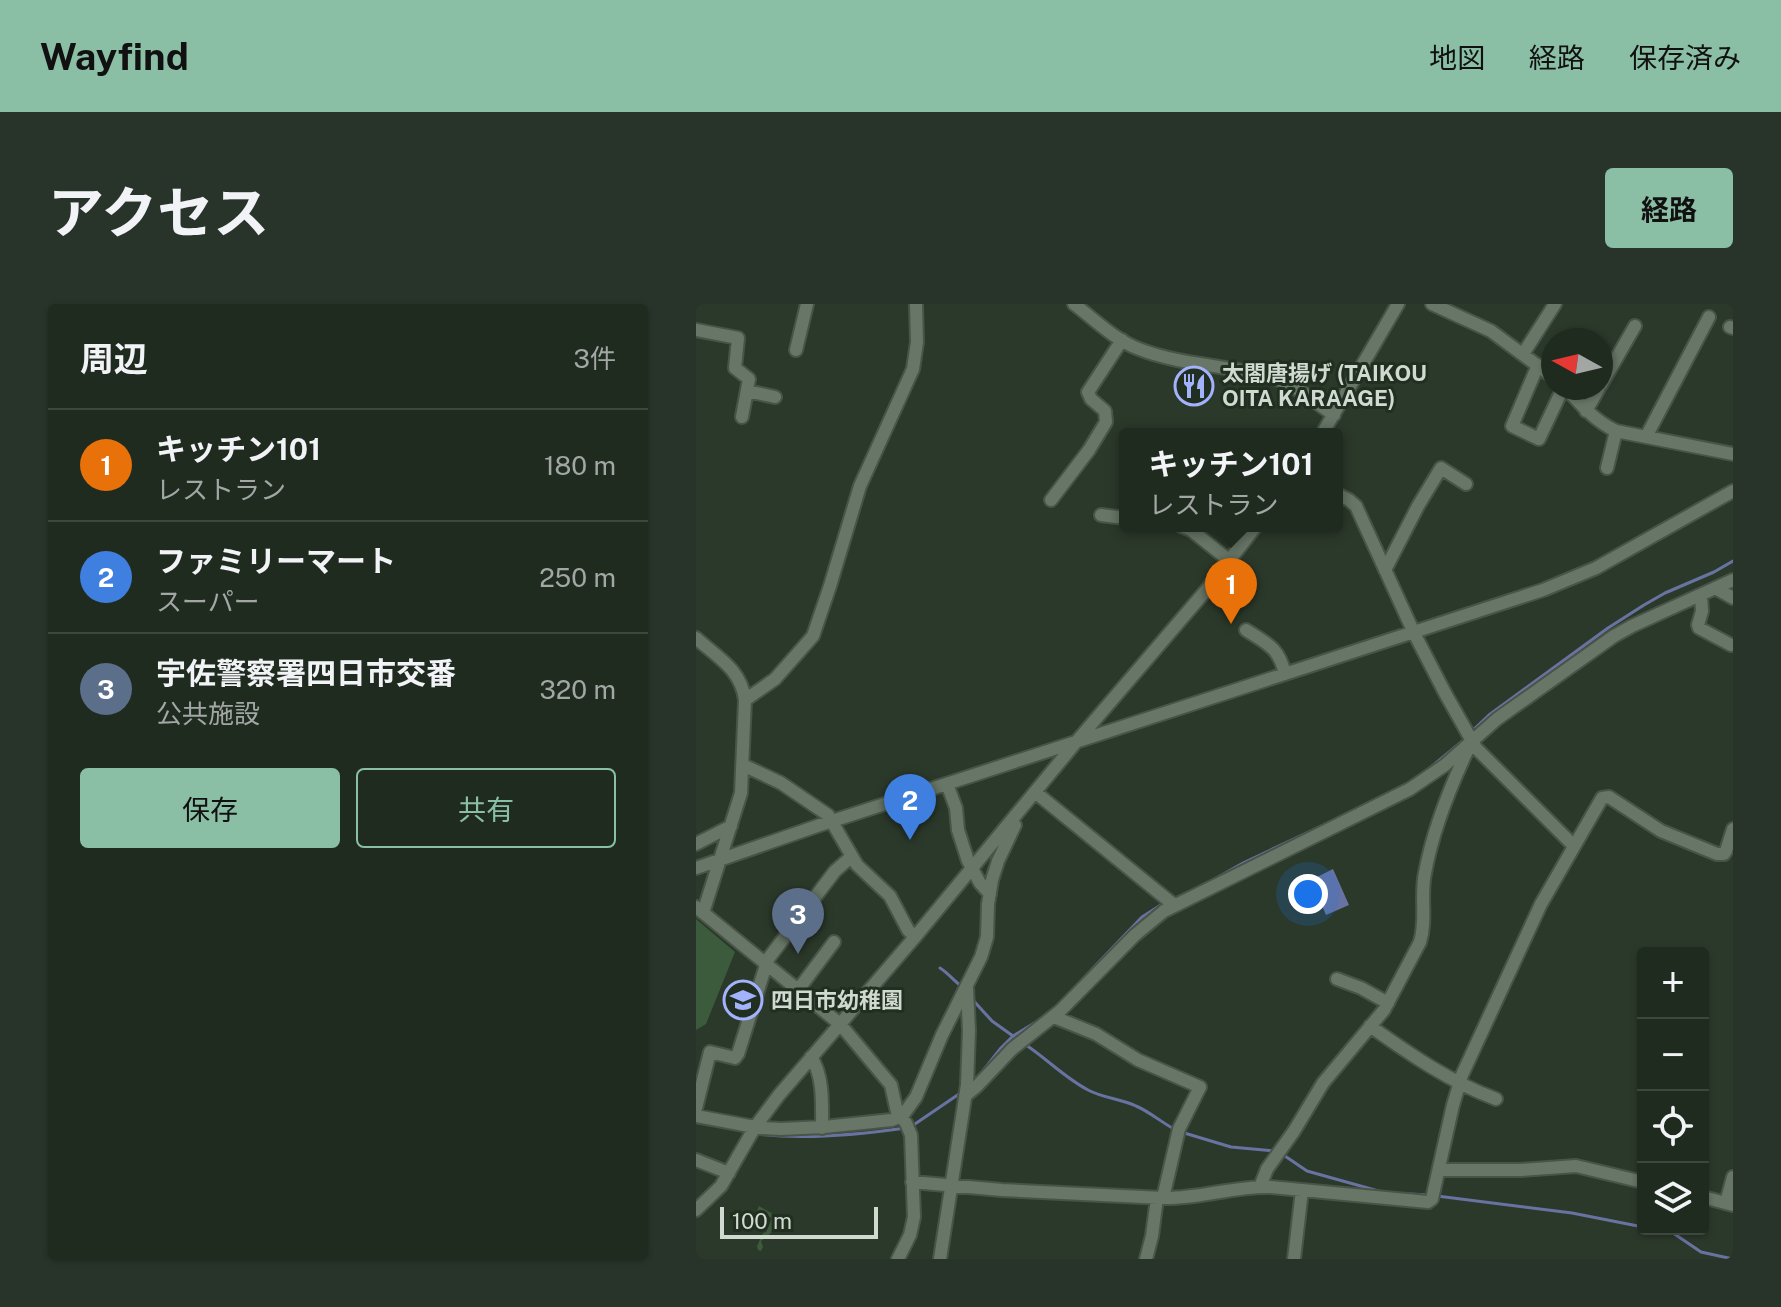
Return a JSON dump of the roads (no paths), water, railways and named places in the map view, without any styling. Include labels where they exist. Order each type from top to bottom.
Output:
[{"type":"street","points":[[796,350],[807,304]]},
{"type":"street","points":[[745,700],[775,679],[813,636],[860,486],[913,369],[917,351],[916,304]]},
{"type":"street","points":[[1074,304],[1122,340],[1151,353],[1280,380],[1334,415]]},
{"type":"street","points":[[1326,428],[1398,304]]},
{"type":"street","points":[[1432,304],[1481,326],[1541,367]]},
{"type":"street","points":[[1523,354],[1555,304]]},
{"type":"street","points":[[1646,437],[1709,317]]},
{"type":"street","points":[[1613,364],[1635,326]]},
{"type":"street","points":[[696,330],[738,338],[735,368],[749,377],[742,417]]},
{"type":"street","points":[[1051,500],[1106,422],[1105,411],[1091,399],[1088,392],[1122,340]]},
{"type":"street","points":[[1538,365],[1512,426],[1539,439],[1558,400]]},
{"type":"street","points":[[747,391],[775,397]]},
{"type":"street","points":[[1575,400],[1616,431],[1733,454]]},
{"type":"street","points":[[1586,411],[1592,400]]},
{"type":"street","points":[[1607,468],[1616,431]]},
{"type":"street","points":[[1385,570],[1441,468],[1466,484]]},
{"type":"street","points":[[696,868],[1519,599],[1575,578],[1733,491]]},
{"type":"street","points":[[1343,497],[1356,506],[1414,633],[1470,737],[1486,759],[1574,846]]},
{"type":"street","points":[[1101,515],[1119,517]]},
{"type":"street","points":[[1194,532],[1230,561]]},
{"type":"street","points":[[696,1210],[729,1173],[752,1131],[773,1102],[1126,686],[1252,532]]},
{"type":"street","points":[[965,1096],[1003,1056],[1054,1017],[1140,930],[1174,905],[1410,789],[1445,765],[1470,737],[1614,636],[1733,580]]},
{"type":"street","points":[[1717,589],[1733,598]]},
{"type":"street","points":[[1701,596],[1699,628],[1731,645]]},
{"type":"street","points":[[1246,630],[1276,650],[1285,674]]},
{"type":"street","points":[[696,638],[739,677],[745,700],[741,793],[700,910],[840,1024],[890,1082],[897,1112],[911,1135],[913,1224],[898,1259]]},
{"type":"street","points":[[1260,1187],[1267,1169],[1323,1083],[1388,1003],[1421,937],[1426,867],[1449,790],[1470,737]]},
{"type":"street","points":[[743,765],[781,783],[828,815],[851,857],[863,873],[890,896],[915,937]]},
{"type":"street","points":[[947,784],[956,808],[958,830],[972,869],[990,894]]},
{"type":"street","points":[[1035,792],[1174,905]]},
{"type":"street","points":[[912,1182],[952,1187],[1160,1198],[1260,1187],[1428,1202],[1434,1192],[1459,1084],[1541,904],[1604,796],[1661,831],[1717,854],[1726,851],[1733,829]]},
{"type":"street","points":[[696,1116],[752,1131],[822,1128],[892,1120],[901,1116],[916,1097],[986,944],[990,894],[998,861],[1024,806]]},
{"type":"street","points":[[696,844],[731,826]]},
{"type":"street","points":[[696,1108],[710,1052],[730,1058],[738,1054],[765,964],[838,867],[851,857]]},
{"type":"street","points":[[804,912],[818,921]]},
{"type":"street","points":[[798,990],[834,942]]},
{"type":"street","points":[[1337,979],[1388,1003]]},
{"type":"street","points":[[940,1259],[965,1096],[967,987]]},
{"type":"street","points":[[1054,1017],[1096,1034],[1138,1060],[1200,1087],[1179,1129],[1146,1259]]},
{"type":"street","points":[[1370,1026],[1459,1084],[1496,1099]]},
{"type":"street","points":[[811,1057],[819,1082],[822,1128]]},
{"type":"street","points":[[696,1160],[729,1173]]},
{"type":"street","points":[[1439,1170],[1576,1166],[1637,1181]]},
{"type":"street","points":[[1709,1199],[1730,1204],[1733,1177]]},
{"type":"street","points":[[1294,1259],[1302,1190]]},
{"type":"water","points":[[1333,869],[1349,905],[1326,915],[1311,880]]},
{"type":"waterway","points":[[1470,733],[1489,715],[1608,628],[1665,593],[1733,561]]},
{"type":"waterway","points":[[1431,767],[1465,739]]},
{"type":"waterway","points":[[1204,885],[1330,822]]},
{"type":"waterway","points":[[1171,900],[1186,893]]},
{"type":"waterway","points":[[1055,1008],[1142,917],[1164,903]]},
{"type":"waterway","points":[[940,968],[961,986]]},
{"type":"waterway","points":[[971,998],[992,1021],[1013,1036],[1036,1022]]},
{"type":"waterway","points":[[982,1072],[1001,1048],[1013,1036],[1016,1038]]},
{"type":"waterway","points":[[1026,1045],[1088,1090],[1136,1106],[1174,1129]]},
{"type":"waterway","points":[[912,1126],[962,1092]]},
{"type":"waterway","points":[[757,1134],[831,1136],[905,1128]]},
{"type":"waterway","points":[[1181,1132],[1231,1147],[1275,1151]]},
{"type":"waterway","points":[[1282,1154],[1307,1171],[1382,1192]]},
{"type":"waterway","points":[[1409,1194],[1430,1195]]},
{"type":"waterway","points":[[1437,1196],[1572,1213],[1637,1226]]},
{"type":"waterway","points":[[1676,1235],[1701,1252],[1733,1259]]},
{"type":"place","name":"太閤唐揚げ (TAIKOU OITA KARAAGE)","points":[[1194,386]]},
{"type":"place","name":"キッチン101","points":[[1231,624]]},
{"type":"place","name":"ファミリーマート","points":[[910,840]]},
{"type":"place","name":"宇佐警察署四日市交番","points":[[798,954]]},
{"type":"place","name":"四日市幼稚園","points":[[743,1000]]}]
